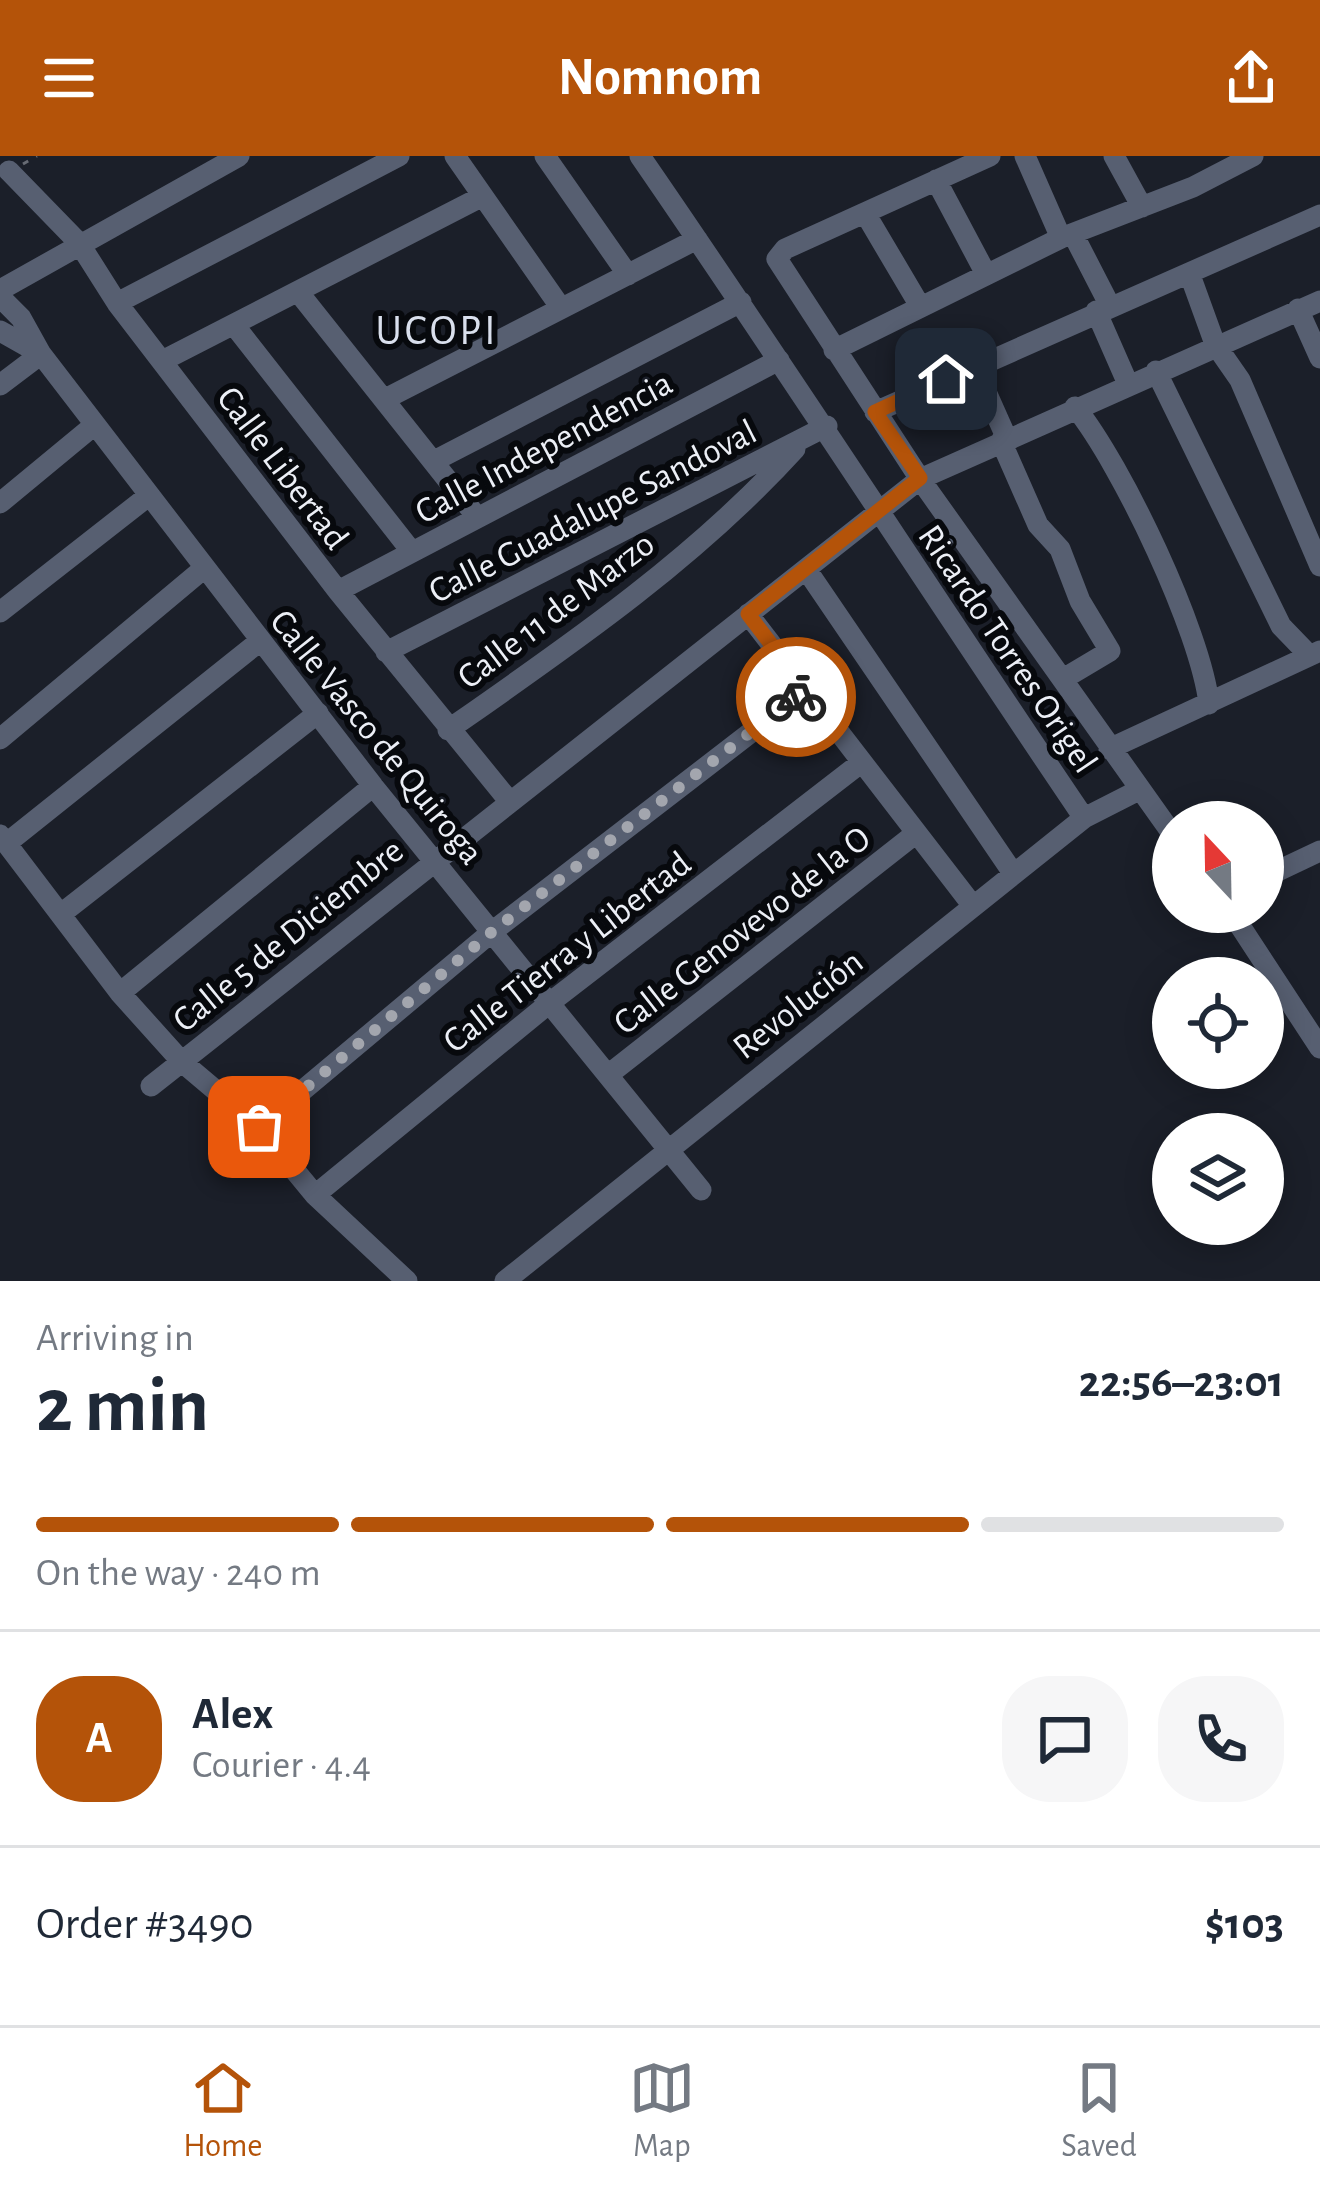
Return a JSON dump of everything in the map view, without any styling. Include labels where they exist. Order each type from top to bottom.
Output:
[{"type":"street","points":[[0,385],[41,354],[21,318],[0,294],[79,244],[239,156]]},
{"type":"street","points":[[117,303],[399,156]]},
{"type":"street","points":[[455,156],[561,308]]},
{"type":"street","points":[[544,156],[628,275]]},
{"type":"street","name":"Ricardo Torres Origel","points":[[640,156],[827,426],[877,511],[1084,818]]},
{"type":"street","points":[[990,156],[785,249],[777,259],[920,478],[1152,807]]},
{"type":"street","points":[[1025,156],[1103,308],[1128,384]]},
{"type":"street","points":[[1114,156],[1142,207]]},
{"type":"street","points":[[1202,156],[1211,168],[1229,169]]},
{"type":"street","points":[[834,350],[986,274],[1252,156]]},
{"type":"street","name":"Calle Libertad","points":[[9,171],[79,244],[117,303],[338,591],[510,802]]},
{"type":"street","points":[[936,180],[986,274]]},
{"type":"street","points":[[162,361],[483,196]]},
{"type":"street","points":[[865,213],[920,306]]},
{"type":"street","points":[[875,412],[1320,215]]},
{"type":"street","points":[[385,399],[697,239]]},
{"type":"street","points":[[21,318],[28,274]]},
{"type":"street","points":[[1190,275],[1215,344],[1240,380],[1320,566]]},
{"type":"street","points":[[298,293],[477,518]]},
{"type":"street","points":[[434,461],[741,302]]},
{"type":"street","points":[[1309,305],[1320,358]]},
{"type":"street","name":"Calle 5 de Diciembre","points":[[151,1086],[433,858],[920,478],[1309,305]]},
{"type":"street","points":[[234,326],[412,552]]},
{"type":"street","name":"Calle Vasco de Quiroga","points":[[0,331],[41,354],[202,570],[700,1190]]},
{"type":"street","name":"Calle Independencia","points":[[338,591],[779,360]]},
{"type":"street","points":[[976,367],[1038,525],[1060,548],[1080,602],[1110,651],[1063,679]]},
{"type":"street","points":[[1109,749],[1156,723],[1209,704],[1314,653],[1281,626],[1156,371]]},
{"type":"street","points":[[1076,407],[1108,458],[1195,641],[1204,662],[1209,704]]},
{"type":"street","name":"Calle Guadalupe Sandoval","points":[[386,652],[827,426]]},
{"type":"street","points":[[0,503],[92,428]]},
{"type":"street","name":"Calle 11 de Marzo","points":[[448,730],[585,634],[750,498],[803,439]]},
{"type":"street","points":[[0,612],[147,497]]},
{"type":"street","points":[[806,569],[1013,874]]},
{"type":"street","points":[[0,739],[202,570]]},
{"type":"street","points":[[748,614],[973,906]]},
{"type":"street","points":[[260,641],[3,839],[120,993],[182,1062],[259,1127],[315,1195],[407,1281]]},
{"type":"street","points":[[259,1127],[493,931],[806,690]]},
{"type":"street","points":[[61,914],[318,712]]},
{"type":"street","name":"Calle Tierra y Libertad","points":[[315,1195],[547,1005],[862,762]]},
{"type":"street","points":[[120,993],[373,786]]},
{"type":"street","name":"Revolución","points":[[506,1281],[665,1149],[1084,818],[1139,790]]},
{"type":"street","name":"Calle Genovevo de la O","points":[[608,1075],[915,834]]},
{"type":"street","points":[[1284,868],[1320,851]]},
{"type":"street","points":[[1245,933],[1320,1048]]},
{"type":"way so far","points":[[259,1127],[493,931],[796,697]]},
{"type":"district","name":"UCOPI","points":[[437,329]]},
{"type":"route","points":[[796,697],[806,690],[748,614],[920,478],[875,412],[946,379]]}]
